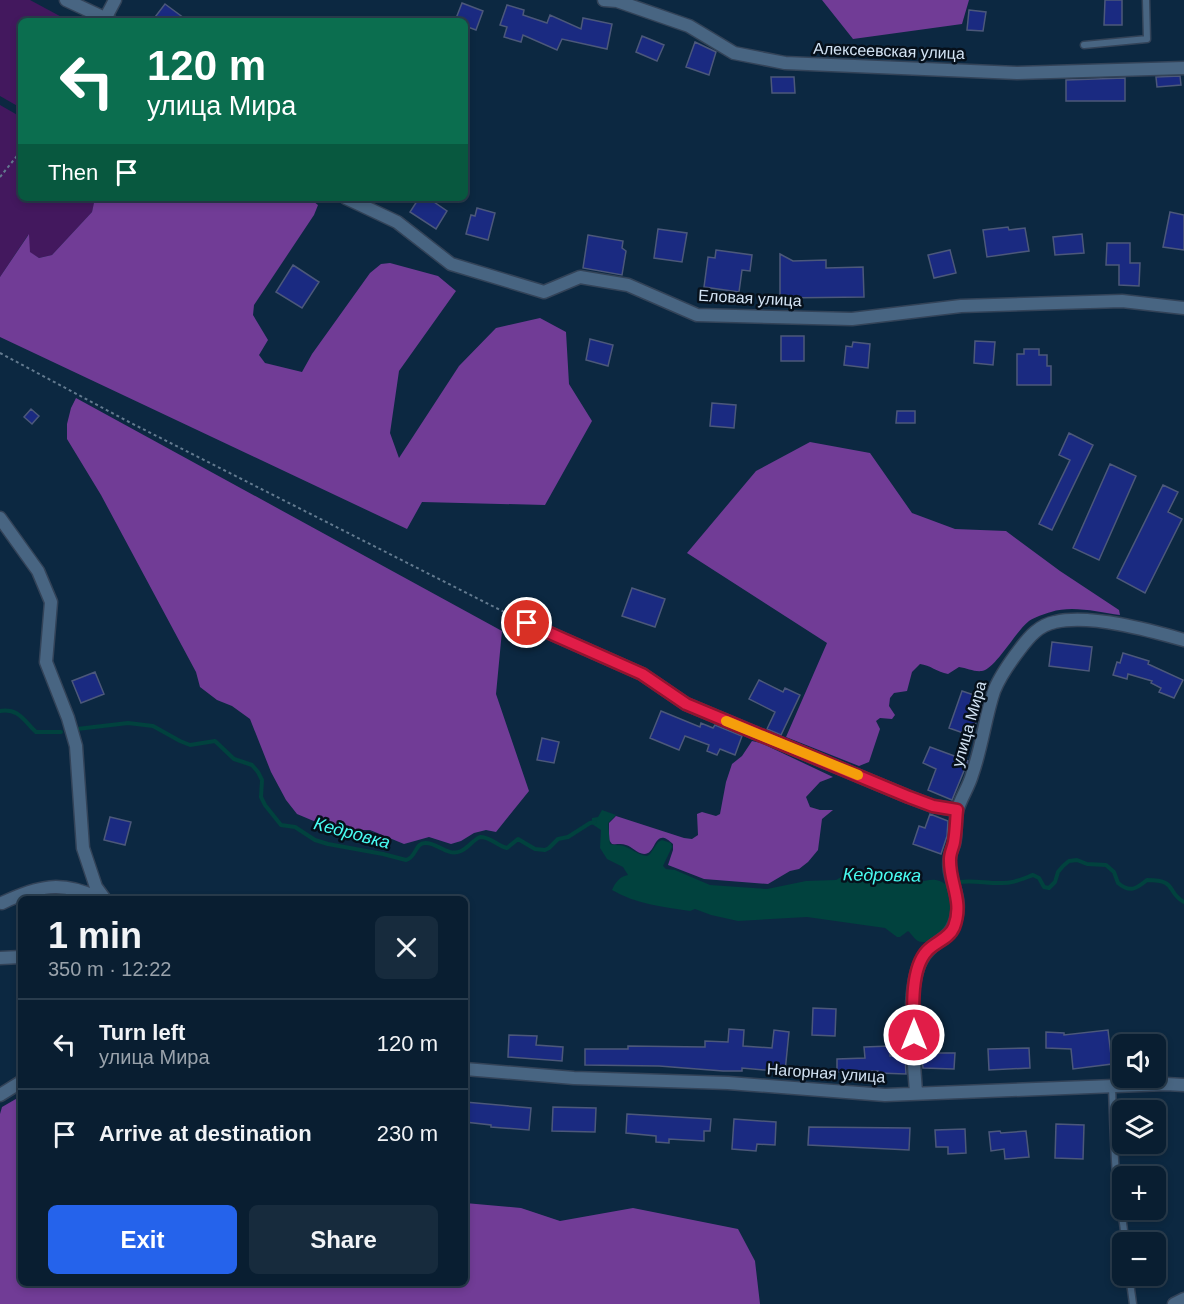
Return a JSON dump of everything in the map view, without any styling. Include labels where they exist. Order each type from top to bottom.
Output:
[{"type":"street","points":[[66,0],[107,18]]},
{"type":"street","points":[[109,18],[115,0]]},
{"type":"street","name":"Алексеевская улица","points":[[604,0],[689,26],[734,52],[785,63],[1017,73],[1184,68]]},
{"type":"street","name":"Еловая улица","points":[[352,201],[398,222],[451,264],[544,292],[580,277],[627,285],[697,315],[852,319],[961,306],[1122,301],[1184,308]]},
{"type":"street","points":[[0,518],[38,571],[51,602],[46,662],[68,718],[76,746],[83,848],[92,877],[103,896]]},
{"type":"street","name":"улица Мира","points":[[916,1093],[913,1016],[915,977],[927,951],[950,934],[956,920],[957,897],[949,857],[954,843],[957,810],[972,776],[995,690],[1002,674],[1035,632],[1055,621],[1094,622],[1135,627],[1184,640]]},
{"type":"street","points":[[527,623],[642,674],[686,704],[909,797],[933,806],[957,810]]},
{"type":"street","points":[[1,904],[27,891],[53,887],[80,891],[93,896]]},
{"type":"street","points":[[1,904],[18,903]]},
{"type":"street","points":[[0,958],[18,957]]},
{"type":"street","name":"Нагорная улица","points":[[468,1069],[574,1078],[765,1085],[854,1094],[1112,1087]]},
{"type":"street","points":[[0,1095],[18,1084]]},
{"type":"street","name":"Нагорная улица","points":[[1166,1084],[1184,1085]]},
{"type":"street","points":[[1174,1304],[1184,1299]]},
{"type":"lane","points":[[1084,45],[1147,39],[1146,0]]},
{"type":"lane","points":[[1112,1088],[1116,1177],[1124,1232]]},
{"type":"lane","points":[[1131,1286],[1133,1304]]},
{"type":"path","points":[[0,177],[18,156]]},
{"type":"path","points":[[0,353],[129,422],[527,623]]},
{"type":"shaded area","points":[[0,0],[30,0],[63,18],[18,18],[18,106],[0,96]]},
{"type":"shaded area","points":[[822,0],[969,0],[962,24],[853,39]]},
{"type":"shaded area","points":[[0,105],[18,115],[18,201],[95,201],[92,212],[52,255],[39,258],[29,252],[28,235],[0,277]]},
{"type":"shaded area","points":[[94,201],[313,201],[318,205],[314,215],[254,305],[253,315],[268,340],[259,355],[265,363],[302,372],[312,354],[370,273],[381,264],[390,263],[438,276],[456,291],[399,371],[390,433],[399,458],[459,366],[496,328],[540,318],[566,332],[569,384],[592,421],[545,505],[422,502],[407,529],[0,337],[0,277],[29,234],[30,252],[39,258],[52,255],[92,212]]},
{"type":"shaded area","points":[[76,398],[502,631],[496,694],[529,791],[496,832],[486,830],[474,833],[451,844],[429,837],[404,844],[370,830],[335,830],[297,814],[286,800],[271,772],[250,719],[200,687],[196,672],[101,495],[67,439],[67,424]]},
{"type":"shaded area","points":[[810,442],[870,453],[912,513],[955,529],[1006,531],[1060,571],[1119,610],[1120,615],[1068,609],[1040,616],[1029,621],[999,657],[982,671],[959,667],[948,674],[920,664],[912,672],[907,691],[894,693],[890,698],[889,706],[895,715],[892,719],[880,718],[876,721],[880,729],[869,762],[859,766],[786,737],[827,643],[687,553],[756,471]]},
{"type":"shaded area","points":[[752,741],[761,743],[833,777],[820,782],[806,797],[810,807],[833,810],[822,819],[818,850],[799,869],[790,871],[768,884],[704,879],[668,865],[673,844],[667,839],[660,838],[651,851],[645,854],[624,844],[612,844],[609,840],[609,823],[616,816],[684,838],[692,839],[698,835],[697,814],[702,812],[716,816],[720,814],[732,764],[742,756]]},
{"type":"shaded area","points":[[18,1098],[18,1286],[468,1286],[468,1203],[521,1208],[560,1221],[633,1208],[738,1229],[755,1261],[760,1304],[0,1304],[0,1114],[2,1107]]},
{"type":"water","points":[[602,810],[616,815],[608,823],[610,844],[624,846],[647,856],[658,842],[662,840],[671,843],[672,847],[663,866],[710,885],[767,889],[806,881],[836,880],[848,873],[884,872],[894,876],[909,876],[917,882],[936,880],[945,884],[952,902],[950,914],[940,934],[932,940],[920,942],[908,931],[897,937],[885,928],[807,917],[738,921],[695,909],[690,911],[640,902],[612,890],[618,880],[628,875],[623,867],[607,859],[600,848],[601,830],[592,824],[592,818],[598,817]]},
{"type":"building","points":[[1105,0],[1122,0],[1122,25],[1104,25]]},
{"type":"building","points":[[462,3],[483,11],[476,30],[468,27],[468,18],[456,18]]},
{"type":"building","points":[[165,4],[184,18],[154,18]]},
{"type":"building","points":[[507,5],[524,10],[523,15],[547,23],[550,15],[581,29],[583,18],[612,24],[607,49],[562,39],[557,50],[523,35],[521,42],[504,37],[507,27],[500,25]]},
{"type":"building","points":[[969,10],[986,12],[983,31],[967,30]]},
{"type":"building","points":[[642,36],[664,45],[657,61],[636,52]]},
{"type":"building","points":[[695,42],[716,52],[709,75],[686,67]]},
{"type":"building","points":[[1180,76],[1181,85],[1157,87],[1156,77]]},
{"type":"building","points":[[771,77],[794,77],[795,93],[772,93]]},
{"type":"building","points":[[1125,78],[1125,101],[1066,101],[1066,80]]},
{"type":"building","points":[[417,201],[432,201],[447,211],[436,229],[410,212]]},
{"type":"building","points":[[477,208],[495,213],[488,240],[466,234],[471,215],[475,216]]},
{"type":"building","points":[[1170,212],[1184,215],[1184,250],[1163,247]]},
{"type":"building","points":[[1008,227],[1009,230],[1025,228],[1029,251],[987,257],[983,230]]},
{"type":"building","points":[[658,229],[687,233],[682,262],[654,258]]},
{"type":"building","points":[[1082,234],[1084,253],[1055,255],[1053,237]]},
{"type":"building","points":[[588,235],[623,241],[622,248],[626,251],[622,275],[583,268]]},
{"type":"building","points":[[1107,243],[1130,243],[1130,263],[1140,263],[1139,286],[1119,285],[1119,265],[1106,265]]},
{"type":"building","points":[[716,250],[752,255],[750,271],[742,270],[739,292],[704,287],[708,257],[715,258]]},
{"type":"building","points":[[950,250],[956,273],[934,278],[928,255]]},
{"type":"building","points":[[780,254],[793,261],[826,260],[826,268],[863,267],[864,297],[780,298]]},
{"type":"building","points":[[293,265],[319,282],[302,308],[276,292]]},
{"type":"building","points":[[781,336],[804,336],[804,361],[781,361]]},
{"type":"building","points":[[590,339],[613,345],[608,366],[586,360]]},
{"type":"building","points":[[975,341],[995,342],[993,365],[974,363]]},
{"type":"building","points":[[853,342],[870,344],[868,368],[844,365],[846,346],[852,347]]},
{"type":"building","points":[[1024,349],[1039,349],[1039,355],[1047,355],[1047,366],[1051,366],[1051,385],[1017,385],[1017,354],[1024,354]]},
{"type":"building","points":[[712,403],[736,405],[734,428],[710,426]]},
{"type":"building","points":[[31,409],[39,416],[32,424],[24,417]]},
{"type":"building","points":[[897,411],[915,411],[915,423],[896,423]]},
{"type":"building","points":[[1069,433],[1093,445],[1052,530],[1039,524],[1070,460],[1059,455]]},
{"type":"building","points":[[1110,464],[1136,476],[1099,560],[1073,548]]},
{"type":"building","points":[[1163,485],[1178,492],[1168,512],[1182,519],[1145,593],[1117,578]]},
{"type":"building","points":[[632,588],[665,599],[655,627],[622,616]]},
{"type":"building","points":[[1052,642],[1092,647],[1089,671],[1049,666]]},
{"type":"building","points":[[1123,653],[1149,661],[1148,664],[1183,680],[1174,698],[1159,692],[1161,688],[1151,683],[1152,681],[1128,674],[1127,679],[1113,675]]},
{"type":"building","points":[[95,672],[104,694],[81,703],[72,681]]},
{"type":"building","points":[[759,680],[783,692],[785,688],[800,695],[781,735],[767,729],[775,712],[749,699]]},
{"type":"building","points":[[962,691],[983,698],[972,736],[949,728]]},
{"type":"building","points":[[661,711],[700,727],[701,723],[713,728],[715,725],[742,736],[735,755],[720,749],[717,755],[707,751],[709,745],[685,736],[679,750],[650,738]]},
{"type":"building","points":[[542,738],[559,742],[554,763],[537,760]]},
{"type":"building","points":[[930,747],[968,761],[952,800],[928,790],[936,769],[923,763]]},
{"type":"building","points":[[930,814],[948,821],[947,836],[941,854],[913,844],[919,826],[925,828]]},
{"type":"building","points":[[110,817],[131,822],[125,845],[104,840]]},
{"type":"building","points":[[813,1008],[836,1009],[835,1036],[812,1035]]},
{"type":"building","points":[[729,1029],[744,1030],[743,1046],[772,1048],[774,1030],[789,1032],[785,1072],[742,1068],[742,1071],[723,1071],[659,1066],[585,1065],[585,1049],[628,1049],[628,1046],[705,1047],[705,1041],[728,1042]]},
{"type":"building","points":[[1108,1030],[1112,1064],[1073,1069],[1071,1049],[1046,1048],[1046,1032],[1064,1033],[1064,1035]]},
{"type":"building","points":[[509,1035],[537,1036],[536,1045],[563,1047],[562,1061],[508,1057]]},
{"type":"building","points":[[890,1046],[890,1056],[905,1056],[906,1074],[878,1073],[878,1071],[837,1072],[837,1059],[865,1058],[864,1047]]},
{"type":"building","points":[[1029,1048],[1030,1068],[989,1070],[988,1049]]},
{"type":"building","points":[[926,1053],[955,1053],[954,1069],[923,1068],[922,1056],[926,1056]]},
{"type":"building","points":[[468,1102],[531,1108],[529,1130],[491,1127],[491,1125],[468,1122]]},
{"type":"building","points":[[553,1107],[596,1108],[595,1132],[552,1131]]},
{"type":"building","points":[[627,1114],[711,1119],[710,1131],[704,1131],[704,1141],[669,1139],[669,1143],[656,1142],[656,1136],[626,1133]]},
{"type":"building","points":[[734,1119],[776,1122],[775,1145],[757,1144],[756,1151],[732,1149]]},
{"type":"building","points":[[1056,1124],[1084,1125],[1083,1159],[1055,1158]]},
{"type":"building","points":[[809,1127],[910,1128],[909,1150],[808,1145]]},
{"type":"building","points":[[965,1129],[966,1153],[948,1154],[948,1147],[936,1147],[935,1130]]},
{"type":"building","points":[[1000,1131],[1001,1133],[1026,1131],[1029,1157],[1005,1159],[1004,1149],[991,1151],[989,1132]]},
{"type":"waterway","name":"Кедровка","points":[[0,711],[17,713],[36,732],[61,732]]},
{"type":"waterway","name":"Кедровка","points":[[77,729],[128,723],[153,726],[190,745],[215,741],[234,759],[252,765],[258,772],[262,780],[261,797],[281,825],[295,827],[315,840],[328,844],[406,860],[425,843],[456,852],[464,850],[480,837],[507,848],[518,839],[535,849],[545,850],[558,839],[568,837],[595,822]]},
{"type":"waterway","name":"Кедровка","points":[[959,882],[1008,883],[1033,875],[1039,878],[1044,887],[1049,888],[1055,882],[1063,866],[1069,861],[1077,860],[1087,864],[1106,865],[1114,872],[1118,883],[1126,888],[1136,888],[1147,880],[1163,882],[1168,884],[1184,902]]},
{"type":"slow traffic","points":[[726,721],[858,775]]},
{"type":"route","points":[[527,623],[642,674],[686,704],[909,797],[933,806],[957,810],[954,843],[949,857],[958,912],[950,934],[927,951],[918,968],[915,977],[914,1035]]}]
